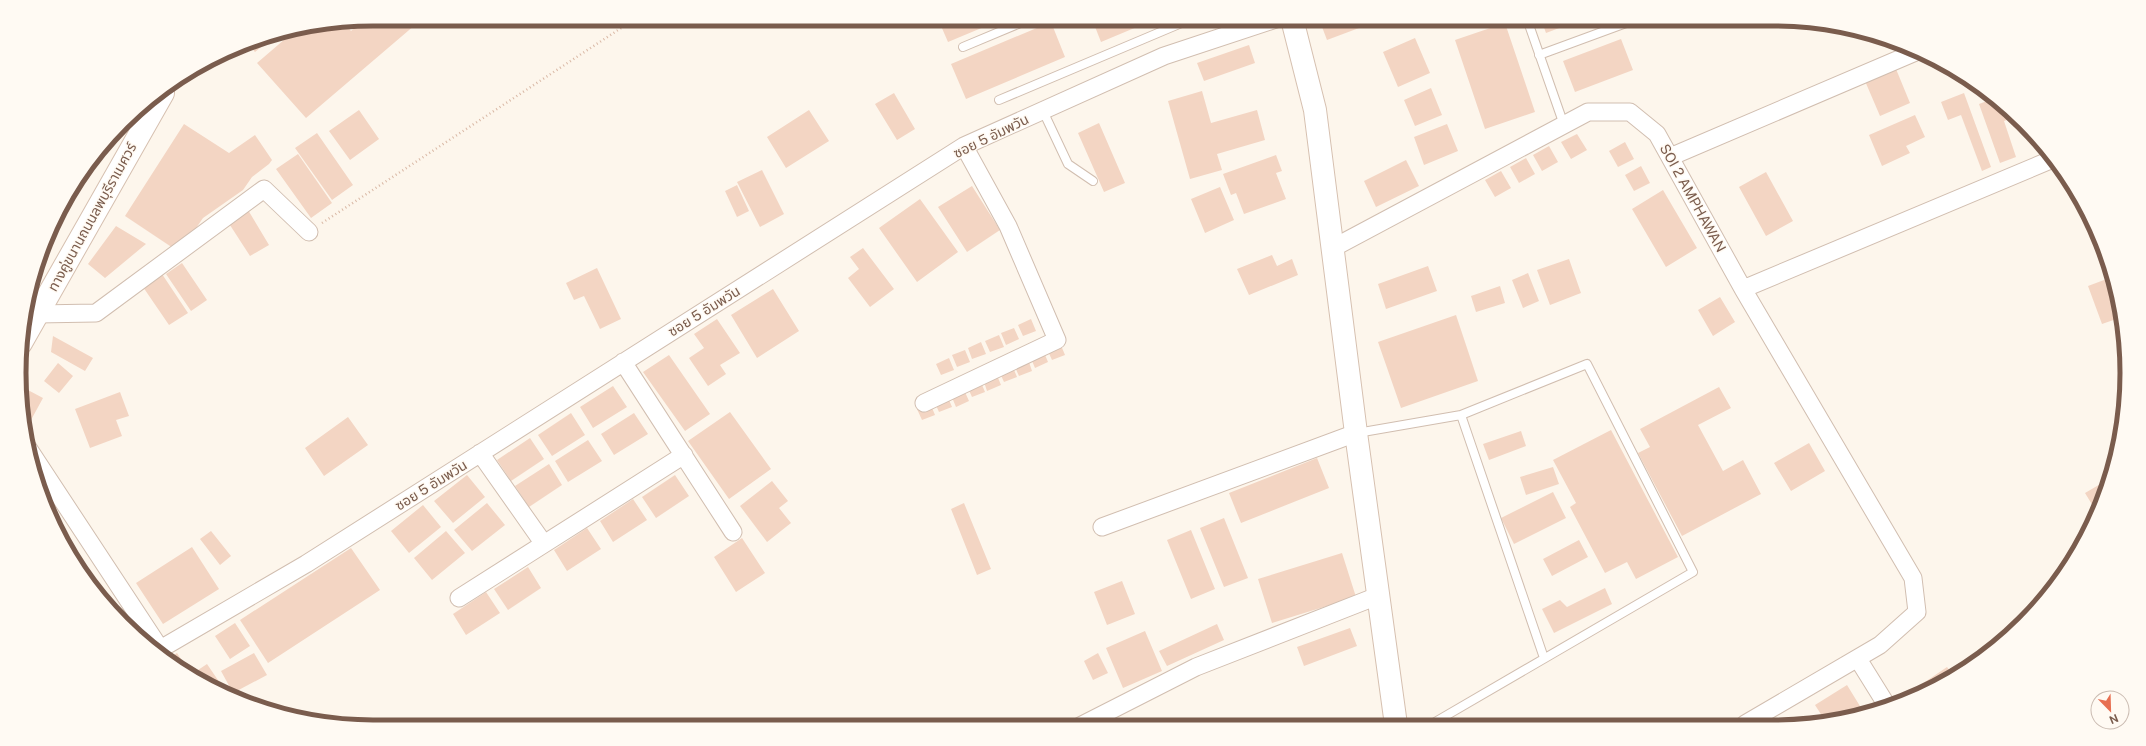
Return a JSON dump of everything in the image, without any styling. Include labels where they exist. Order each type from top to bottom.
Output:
[{"type":"street","name":"ซอย 5 อัมพวัน","points":[[162,648],[306,564],[964,146],[1164,56],[1255,26]]},
{"type":"street","points":[[1294,26],[1315,110],[1356,433],[1380,595],[1395,720]]},
{"type":"street","points":[[1670,157],[1910,54]]},
{"type":"street","name":"ทางคู่ขนานถนนลพบุรีราเมศวร์","points":[[29,330],[158,101]]},
{"type":"street","name":"SOI 2 AMPHAWAN","points":[[1333,248],[1588,112],[1630,112],[1657,134],[1743,288],[1913,578],[1918,612],[1880,646],[1858,659]]},
{"type":"street","points":[[924,403],[1057,340],[1008,226],[964,146]]},
{"type":"street","points":[[1743,288],[2047,161]]},
{"type":"street","points":[[37,314],[96,313],[264,189],[309,232]]},
{"type":"street","points":[[623,362],[733,532]]},
{"type":"street","points":[[1102,527],[1356,433]]},
{"type":"street","points":[[480,454],[544,544]]},
{"type":"street","points":[[459,598],[684,456]]},
{"type":"street","points":[[38,464],[153,641]]},
{"type":"street","points":[[1092,720],[1196,667],[1380,595]]},
{"type":"street","points":[[1752,720],[1858,659],[1885,702]]},
{"type":"lane","points":[[962,47],[1013,26]]},
{"type":"lane","points":[[999,100],[1174,26]]},
{"type":"lane","points":[[1529,26],[1564,124]]},
{"type":"lane","points":[[1539,55],[1618,26]]},
{"type":"lane","points":[[1043,111],[1068,164],[1092,181]]},
{"type":"lane","points":[[1356,433],[1460,415],[1588,364],[1694,572],[1439,720]]},
{"type":"lane","points":[[1460,415],[1544,658]]},
{"type":"path","points":[[309,232],[624,26]]},
{"type":"building","points":[[414,26],[306,118],[257,63],[287,37],[328,29],[348,27],[351,31],[356,27]]},
{"type":"building","points":[[941,26],[986,26],[948,42]]},
{"type":"building","points":[[1041,26],[1053,26],[1065,57],[966,99],[951,64]]},
{"type":"building","points":[[1095,26],[1139,26],[1101,42]]},
{"type":"building","points":[[1322,26],[1364,26],[1327,40]]},
{"type":"building","points":[[1496,26],[1506,26],[1535,112],[1485,129],[1455,40]]},
{"type":"building","points":[[1544,26],[1564,26],[1546,33]]},
{"type":"building","points":[[1415,38],[1430,73],[1398,87],[1383,52]]},
{"type":"building","points":[[1621,39],[1633,70],[1575,92],[1563,61]]},
{"type":"building","points":[[267,42],[255,52],[251,48]]},
{"type":"building","points":[[1249,45],[1255,63],[1204,81],[1197,63]]},
{"type":"building","points":[[1896,69],[1910,103],[1880,116],[1865,81]]},
{"type":"building","points":[[1431,88],[1442,115],[1415,126],[1404,100]]},
{"type":"building","points":[[1202,91],[1211,123],[1257,110],[1265,140],[1217,154],[1222,170],[1190,179],[1168,101]]},
{"type":"building","points":[[894,93],[915,129],[897,140],[875,104]]},
{"type":"building","points":[[1964,93],[1991,167],[1982,171],[1961,115],[1948,120],[1941,102]]},
{"type":"building","points":[[1988,101],[2009,119],[2004,121],[2016,157],[2000,163],[1979,104]]},
{"type":"building","points":[[359,110],[379,139],[350,160],[329,131]]},
{"type":"building","points":[[809,110],[829,141],[786,168],[767,137]]},
{"type":"building","points":[[1915,115],[1925,137],[1906,146],[1910,153],[1882,166],[1869,135]]},
{"type":"building","points":[[1099,123],[1125,183],[1104,192],[1078,133]]},
{"type":"building","points":[[184,124],[229,153],[255,135],[272,160],[252,177],[243,190],[203,218],[185,244],[176,250],[125,216]]},
{"type":"building","points":[[1447,124],[1458,151],[1424,165],[1414,137]]},
{"type":"building","points":[[317,133],[353,185],[332,200],[295,148]]},
{"type":"building","points":[[1577,134],[1587,150],[1571,159],[1561,142]]},
{"type":"building","points":[[1625,142],[1634,159],[1618,167],[1609,151]]},
{"type":"building","points":[[1549,146],[1558,162],[1542,171],[1533,155]]},
{"type":"building","points":[[298,154],[332,203],[311,218],[276,169]]},
{"type":"building","points":[[1276,155],[1282,171],[1276,173],[1286,199],[1244,214],[1236,193],[1231,195],[1223,174]]},
{"type":"building","points":[[1526,158],[1535,174],[1519,183],[1510,167]]},
{"type":"building","points":[[1406,160],[1419,186],[1376,207],[1364,181]]},
{"type":"building","points":[[1641,166],[1650,183],[1634,191],[1625,175]]},
{"type":"building","points":[[762,170],[784,214],[760,227],[737,182]]},
{"type":"building","points":[[1501,171],[1511,188],[1495,197],[1485,180]]},
{"type":"building","points":[[1766,172],[1793,221],[1766,236],[1739,187]]},
{"type":"building","points":[[737,185],[749,211],[737,217],[725,191]]},
{"type":"building","points":[[972,186],[1000,230],[967,252],[938,207]]},
{"type":"building","points":[[1220,187],[1234,220],[1205,233],[1191,199]]},
{"type":"building","points":[[1663,190],[1697,248],[1666,267],[1632,209]]},
{"type":"building","points":[[920,199],[958,252],[917,282],[879,228]]},
{"type":"building","points":[[248,210],[269,245],[250,256],[228,222]]},
{"type":"building","points":[[116,226],[146,244],[105,278],[88,264]]},
{"type":"building","points":[[863,248],[894,289],[870,307],[848,278],[859,269],[850,257]]},
{"type":"building","points":[[1272,255],[1277,266],[1292,259],[1298,275],[1249,295],[1237,269]]},
{"type":"building","points":[[1569,259],[1581,293],[1550,305],[1537,270]]},
{"type":"building","points":[[182,263],[207,300],[191,311],[166,274]]},
{"type":"building","points":[[1428,266],[1437,291],[1386,309],[1378,284]]},
{"type":"building","points":[[597,268],[621,319],[600,329],[584,296],[574,300],[566,283]]},
{"type":"building","points":[[1528,273],[1539,301],[1523,308],[1512,280]]},
{"type":"building","points":[[162,274],[188,313],[169,325],[143,287]]},
{"type":"building","points":[[2107,279],[2115,319],[2102,324],[2088,286]]},
{"type":"building","points":[[1500,286],[1505,303],[1476,312],[1471,296]]},
{"type":"building","points":[[773,289],[799,331],[757,358],[731,315]]},
{"type":"building","points":[[1720,297],[1735,322],[1713,336],[1698,310]]},
{"type":"building","points":[[1456,315],[1478,381],[1401,408],[1378,342]]},
{"type":"building","points":[[717,319],[740,353],[720,365],[726,374],[708,386],[689,358],[704,348],[694,334]]},
{"type":"building","points":[[1031,319],[1036,331],[1023,336],[1018,325]]},
{"type":"building","points":[[1014,328],[1019,339],[1006,345],[1001,333]]},
{"type":"building","points":[[999,335],[1004,347],[990,352],[985,341]]},
{"type":"building","points":[[53,336],[93,358],[85,371],[51,352]]},
{"type":"building","points":[[981,342],[986,354],[972,359],[968,348]]},
{"type":"building","points":[[1060,343],[1065,355],[1052,360],[1047,349]]},
{"type":"building","points":[[965,350],[970,362],[957,367],[952,355]]},
{"type":"building","points":[[1043,350],[1048,362],[1035,368],[1030,356]]},
{"type":"building","points":[[669,355],[710,414],[685,431],[643,372]]},
{"type":"building","points":[[949,358],[954,370],[941,375],[936,364]]},
{"type":"building","points":[[1028,359],[1032,371],[1019,376],[1014,365]]},
{"type":"building","points":[[58,363],[73,376],[59,393],[44,381]]},
{"type":"building","points":[[1012,365],[1017,377],[1004,382],[999,371]]},
{"type":"building","points":[[996,373],[1001,385],[987,391],[983,379]]},
{"type":"building","points":[[980,380],[985,392],[972,397],[967,386]]},
{"type":"building","points":[[613,386],[627,407],[593,428],[580,407]]},
{"type":"building","points":[[1719,387],[1731,408],[1698,425],[1723,471],[1743,460],[1761,494],[1682,536],[1638,453],[1650,447],[1640,429]]},
{"type":"building","points":[[27,389],[43,398],[31,420],[29,418]]},
{"type":"building","points":[[964,390],[969,401],[956,407],[951,395]]},
{"type":"building","points":[[120,392],[129,416],[116,420],[122,436],[90,448],[75,409]]},
{"type":"building","points":[[947,395],[952,407],[939,412],[934,401]]},
{"type":"building","points":[[930,403],[935,415],[922,420],[917,409]]},
{"type":"building","points":[[730,412],[771,469],[729,499],[688,441]]},
{"type":"building","points":[[571,413],[585,435],[552,456],[538,435]]},
{"type":"building","points":[[634,413],[648,434],[614,455],[601,434]]},
{"type":"building","points":[[348,417],[368,445],[324,476],[305,448]]},
{"type":"building","points":[[1611,430],[1678,557],[1636,579],[1627,562],[1605,573],[1570,507],[1576,503],[1553,460]]},
{"type":"building","points":[[1521,431],[1526,446],[1489,460],[1483,444]]},
{"type":"building","points":[[530,438],[544,459],[511,481],[497,460]]},
{"type":"building","points":[[588,440],[602,461],[568,482],[555,461]]},
{"type":"building","points":[[1809,443],[1825,471],[1791,491],[1774,463]]},
{"type":"building","points":[[1317,458],[1329,488],[1241,523],[1229,493]]},
{"type":"building","points":[[549,464],[562,485],[529,507],[515,486]]},
{"type":"building","points":[[1553,467],[1559,484],[1526,495],[1520,477]]},
{"type":"building","points":[[467,475],[485,497],[453,523],[434,501]]},
{"type":"building","points":[[675,475],[689,496],[656,518],[642,497]]},
{"type":"building","points":[[772,481],[788,501],[779,508],[791,523],[767,542],[740,506]]},
{"type":"building","points":[[2103,483],[2094,507],[2085,493]]},
{"type":"building","points":[[1553,492],[1566,518],[1514,544],[1501,518]]},
{"type":"building","points":[[633,499],[647,520],[613,542],[600,521]]},
{"type":"building","points":[[487,503],[505,525],[472,551],[454,530]]},
{"type":"building","points":[[964,503],[991,569],[977,575],[951,509]]},
{"type":"building","points":[[423,505],[441,527],[409,553],[391,531]]},
{"type":"building","points":[[1224,518],[1248,578],[1224,587],[1200,528]]},
{"type":"building","points":[[587,528],[601,549],[567,571],[554,550]]},
{"type":"building","points":[[1191,530],[1215,589],[1191,599],[1167,540]]},
{"type":"building","points":[[211,531],[231,556],[220,565],[200,539]]},
{"type":"building","points":[[446,531],[465,553],[432,580],[414,558]]},
{"type":"building","points":[[742,538],[765,573],[736,592],[714,557]]},
{"type":"building","points":[[1579,540],[1588,557],[1552,576],[1543,559]]},
{"type":"building","points":[[192,547],[219,589],[163,624],[136,583]]},
{"type":"building","points":[[351,548],[380,590],[268,663],[240,620]]},
{"type":"building","points":[[1342,553],[1356,597],[1272,623],[1258,579]]},
{"type":"building","points":[[528,567],[541,588],[508,610],[494,589]]},
{"type":"building","points":[[1122,581],[1135,614],[1107,625],[1094,592]]},
{"type":"building","points":[[1605,588],[1612,604],[1554,633],[1542,609],[1560,600],[1567,607]]},
{"type":"building","points":[[486,592],[500,613],[466,635],[453,614]]},
{"type":"building","points":[[235,623],[250,646],[230,659],[215,636]]},
{"type":"building","points":[[1217,624],[1224,640],[1167,666],[1159,651]]},
{"type":"building","points":[[1350,628],[1357,646],[1304,666],[1297,647]]},
{"type":"building","points":[[1145,631],[1162,671],[1123,688],[1106,648]]},
{"type":"building","points":[[177,653],[185,665],[180,662],[172,656]]},
{"type":"building","points":[[254,653],[267,675],[235,692],[231,690],[221,671]]},
{"type":"building","points":[[1098,653],[1108,673],[1093,680],[1084,661]]},
{"type":"building","points":[[207,664],[221,684],[199,674],[195,672]]},
{"type":"building","points":[[1947,667],[1950,671],[1923,685],[1922,684]]},
{"type":"building","points":[[1847,685],[1861,708],[1822,716],[1815,705]]}]
